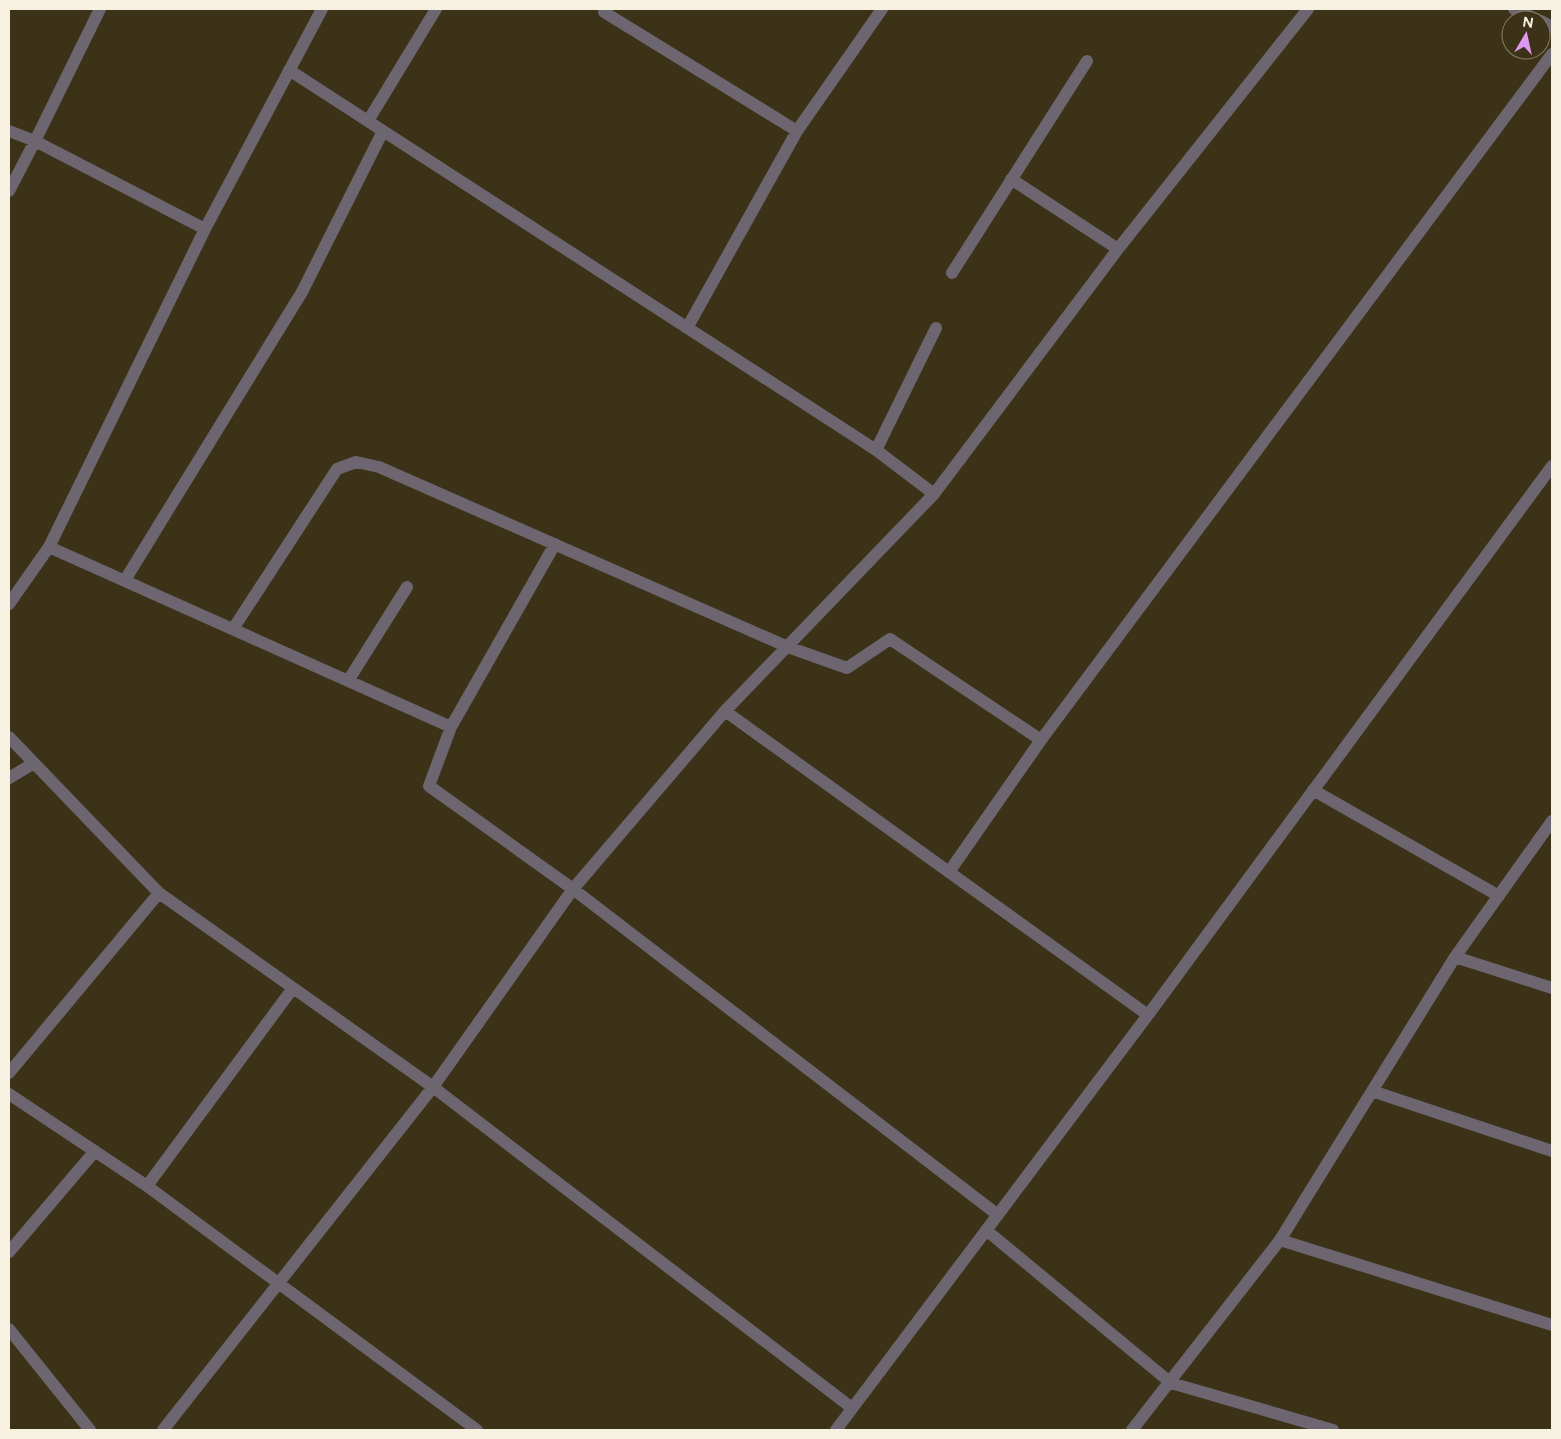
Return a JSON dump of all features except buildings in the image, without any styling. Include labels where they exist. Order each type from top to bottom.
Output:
[{"type":"street","points":[[9,191],[100,9]]},
{"type":"street","points":[[9,604],[49,547],[205,229],[322,9]]},
{"type":"street","points":[[368,121],[436,9]]},
{"type":"street","points":[[606,9],[604,12],[797,131]]},
{"type":"street","points":[[687,328],[797,131],[882,9]]},
{"type":"street","points":[[163,1430],[432,1087],[573,889],[726,711],[934,494],[1118,250],[1308,9]]},
{"type":"street","points":[[949,872],[1041,740],[1552,54]]},
{"type":"street","points":[[952,273],[1087,61]]},
{"type":"street","points":[[289,70],[876,450],[934,494]]},
{"type":"street","points":[[9,131],[35,141],[205,229]]},
{"type":"street","points":[[125,580],[302,292],[383,131]]},
{"type":"street","points":[[1011,179],[1118,250]]},
{"type":"street","points":[[876,450],[936,328]]},
{"type":"street","points":[[233,629],[337,468],[356,462],[379,467],[788,647],[847,668],[890,638],[1041,740]]},
{"type":"street","points":[[836,1430],[1148,1015],[1552,466]]},
{"type":"street","points":[[555,544],[451,727],[429,786],[573,889],[998,1214]]},
{"type":"street","points":[[49,547],[451,727]]},
{"type":"street","points":[[348,681],[408,587]]},
{"type":"street","points":[[726,711],[1148,1015]]},
{"type":"street","points":[[9,737],[159,893],[432,1087],[852,1408]]},
{"type":"street","points":[[9,778],[34,763]]},
{"type":"street","points":[[1313,790],[1499,896]]},
{"type":"street","points":[[1132,1430],[1171,1383],[1280,1240],[1455,957],[1550,827]]},
{"type":"street","points":[[9,1073],[159,893]]},
{"type":"street","points":[[1455,957],[1552,988]]},
{"type":"street","points":[[147,1186],[293,988]]},
{"type":"street","points":[[1372,1091],[1552,1151]]},
{"type":"street","points":[[9,1094],[147,1186],[477,1430]]},
{"type":"street","points":[[9,1252],[95,1151]]},
{"type":"street","points":[[986,1230],[1171,1383],[1333,1430]]},
{"type":"street","points":[[1280,1240],[1552,1325]]},
{"type":"street","points":[[9,1329],[90,1430]]}]
